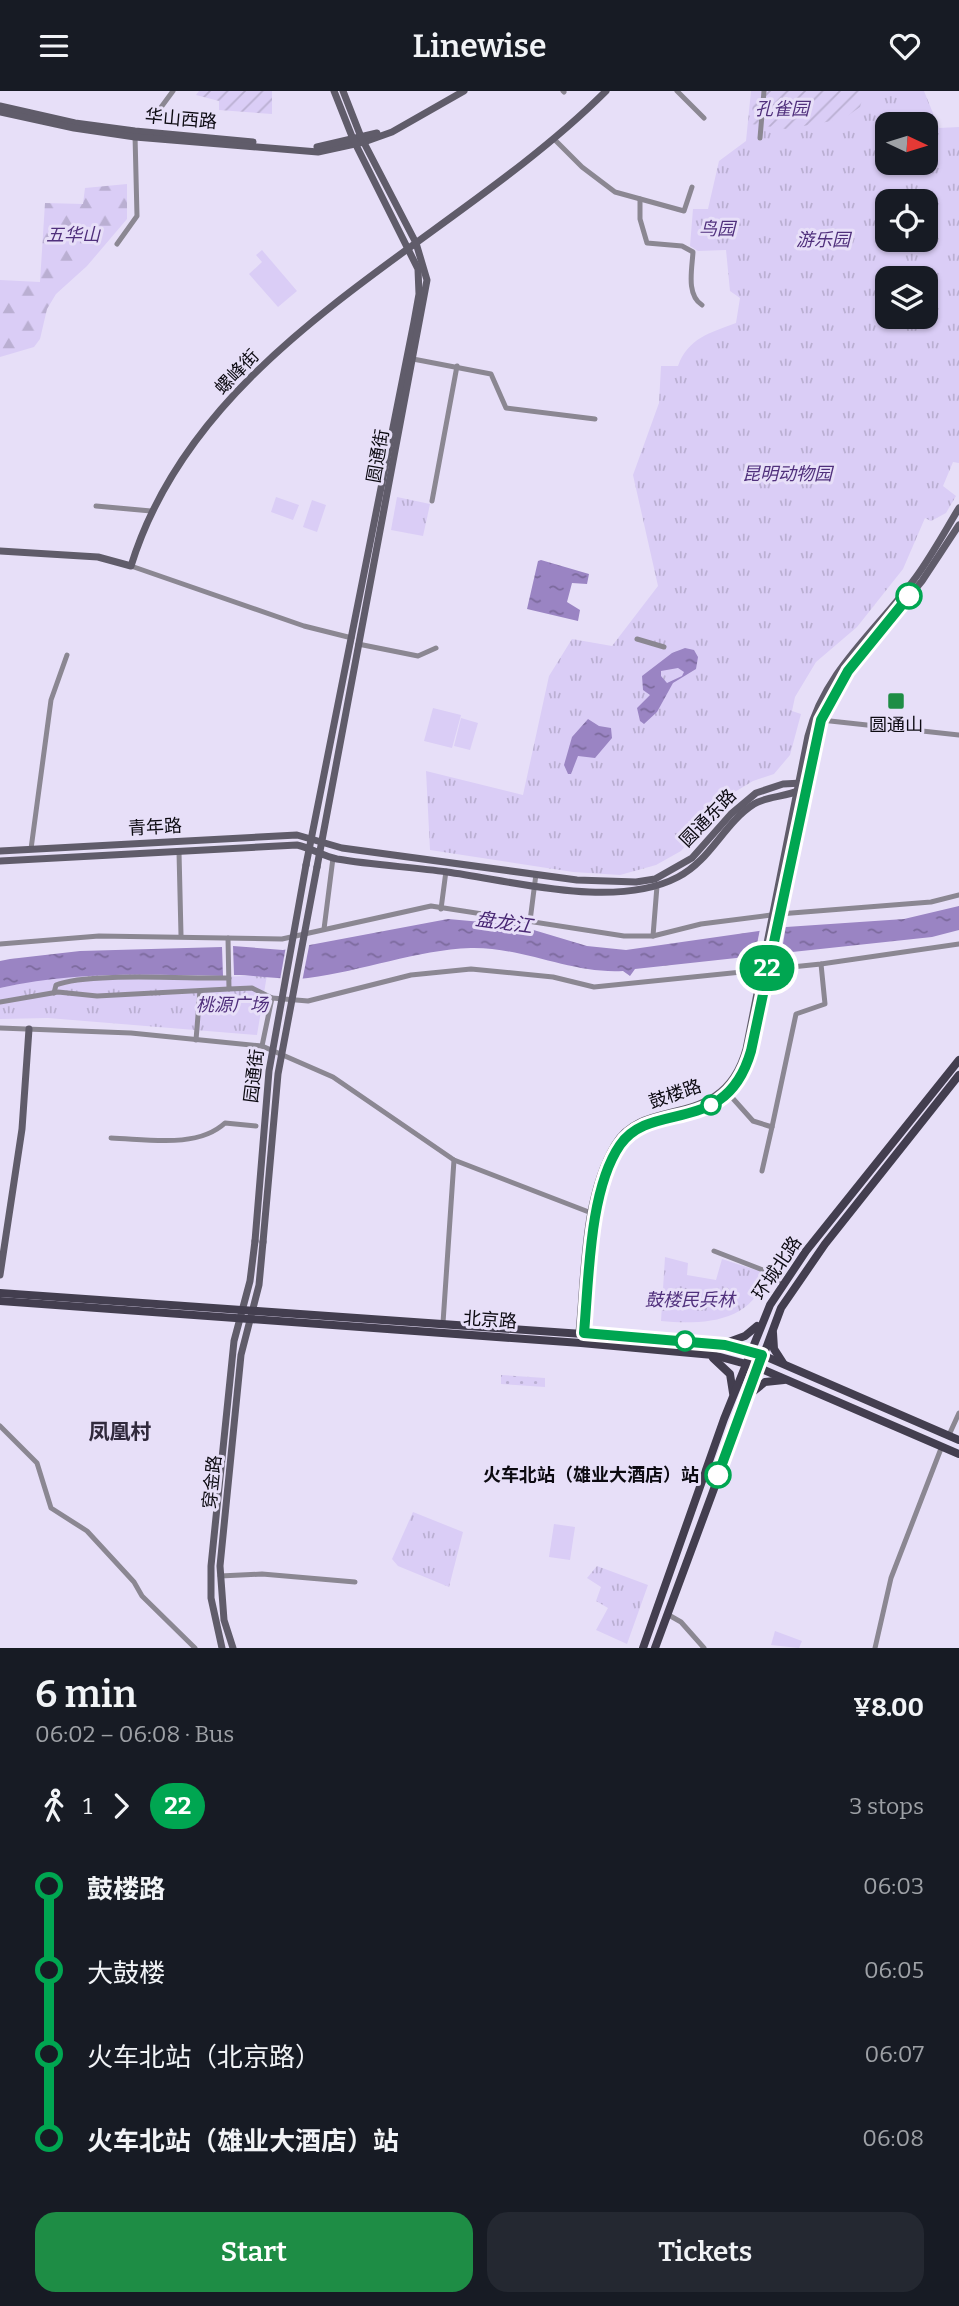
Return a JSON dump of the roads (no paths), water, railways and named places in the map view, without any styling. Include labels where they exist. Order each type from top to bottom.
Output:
[{"type":"main road","name":"圆通街","points":[[321,841],[355,641],[426,280],[413,246],[334,91]]},
{"type":"main road","name":"圆通街","points":[[343,91],[358,141]]},
{"type":"main road","points":[[358,141],[412,118],[458,91]]},
{"type":"main road","points":[[358,141],[414,122],[464,91]]},
{"type":"main road","name":"螺峰街","points":[[131,566],[151,511],[185,456],[235,395],[299,332],[378,270],[555,140],[606,91]]},
{"type":"main road","name":"华山西路","points":[[0,106],[135,134]]},
{"type":"main road","name":"华山西路","points":[[0,112],[74,128],[135,134],[295,146],[325,146],[358,141]]},
{"type":"main road","name":"鼓楼路","points":[[775,915],[811,725],[827,687],[916,577],[959,508]]},
{"type":"main road","name":"鼓楼路","points":[[802,783],[821,720],[848,671],[922,582],[959,525]]},
{"type":"main road","points":[[0,551],[98,557],[131,566]]},
{"type":"main road","name":"圆通街","points":[[312,837],[355,641]]},
{"type":"main road","name":"圆通东路","points":[[309,848],[333,858],[446,871],[534,885],[611,892],[657,886],[695,865],[756,803],[797,791],[802,783]]},
{"type":"main road","name":"圆通东路","points":[[312,837],[342,848],[611,884],[655,879],[692,858],[731,814],[756,793],[802,783]]},
{"type":"main road","name":"鼓楼路","points":[[582,1333],[593,1213],[615,1143],[625,1133],[648,1120],[706,1102],[723,1091],[738,1072],[746,1049],[773,927],[797,791]]},
{"type":"main road","name":"青年路","points":[[0,851],[284,835],[312,837]]},
{"type":"main road","name":"园通街","points":[[238,1319],[259,1242],[270,1071],[312,837]]},
{"type":"main road","name":"园通街","points":[[251,1315],[278,1074],[321,841]]},
{"type":"main road","name":"青年路","points":[[0,861],[296,845],[309,848]]},
{"type":"main road","name":"鼓楼路","points":[[593,1213],[612,1161],[628,1136],[649,1125],[708,1107],[728,1093],[747,1062],[765,965]]},
{"type":"main road","points":[[0,1275],[22,1132],[29,1029]]},
{"type":"main road","name":"环城北路","points":[[643,1648],[765,1315],[783,1284],[959,1061]]},
{"type":"main road","name":"环城北路","points":[[655,1648],[757,1367],[791,1290],[959,1075]]},
{"type":"main road","name":"北京路","points":[[0,1293],[242,1310],[251,1315],[704,1354],[757,1367],[959,1454]]},
{"type":"main road","name":"北京路","points":[[0,1301],[238,1319],[251,1315],[443,1323],[713,1343],[762,1355],[959,1440]]},
{"type":"main road","name":"穿金路","points":[[233,1648],[223,1620],[220,1576],[241,1355],[251,1315]]},
{"type":"main road","points":[[713,1343],[727,1343],[745,1336],[765,1315]]},
{"type":"main road","name":"穿金路","points":[[222,1648],[211,1598],[211,1566],[238,1319]]},
{"type":"main road","points":[[773,1328],[774,1349],[788,1367]]},
{"type":"main road","points":[[704,1354],[719,1361],[727,1369],[733,1385],[732,1399]]},
{"type":"main road","points":[[746,1400],[765,1383],[787,1381]]},
{"type":"street","points":[[159,110],[173,91]]},
{"type":"street","points":[[677,91],[704,118]]},
{"type":"street","points":[[760,138],[764,91]]},
{"type":"street","points":[[117,244],[136,216],[135,134]]},
{"type":"street","points":[[555,140],[615,192],[629,197],[684,211],[692,187]]},
{"type":"street","points":[[640,199],[640,219],[647,243],[682,246],[693,253],[692,290],[696,302],[702,305]]},
{"type":"street","points":[[410,358],[491,373],[506,408],[595,419]]},
{"type":"street","points":[[432,501],[457,366]]},
{"type":"street","points":[[96,506],[151,511]]},
{"type":"street","points":[[131,566],[355,641],[418,656],[436,648]]},
{"type":"street","points":[[637,639],[664,647]]},
{"type":"street","points":[[31,849],[49,710],[67,655]]},
{"type":"street","points":[[821,720],[959,735]]},
{"type":"street","points":[[179,852],[181,935]]},
{"type":"street","points":[[324,929],[333,858]]},
{"type":"street","points":[[441,909],[446,871]]},
{"type":"street","points":[[530,921],[536,874]]},
{"type":"street","points":[[653,936],[657,886]]},
{"type":"street","points":[[0,944],[99,936],[181,935],[228,941],[290,938],[431,907],[592,933],[653,936],[701,924],[931,902],[959,895]]},
{"type":"street","points":[[228,941],[229,989]]},
{"type":"street","points":[[0,1002],[54,993],[97,996],[132,992],[252,988],[272,998],[308,1001],[411,975],[471,969],[553,977],[594,987],[765,965],[821,964],[959,944]]},
{"type":"street","points":[[762,1171],[796,1014],[825,1004],[821,964]]},
{"type":"street","points":[[54,993],[56,985],[61,983],[90,980],[229,978]]},
{"type":"street","points":[[197,1040],[200,991]]},
{"type":"street","points":[[262,1046],[272,998]]},
{"type":"street","points":[[0,1028],[262,1046],[333,1077],[454,1160],[593,1213]]},
{"type":"street","points":[[728,1093],[753,1121],[772,1127]]},
{"type":"street","points":[[111,1138],[184,1140],[218,1129],[225,1123],[256,1126]]},
{"type":"street","points":[[443,1323],[454,1160]]},
{"type":"street","points":[[714,1251],[763,1270],[783,1284]]},
{"type":"street","points":[[949,1435],[958,1417]]},
{"type":"street","points":[[0,1426],[37,1463],[51,1509],[87,1531],[134,1582],[142,1595],[195,1648]]},
{"type":"street","points":[[875,1648],[891,1578],[942,1446]]},
{"type":"street","points":[[220,1576],[262,1574],[355,1583]]},
{"type":"street","points":[[667,1614],[681,1622],[704,1648]]},
{"type":"water","points":[[538,561],[589,574],[587,584],[572,583],[567,602],[580,610],[578,621],[527,609]]},
{"type":"water","points":[[685,648],[694,650],[698,657],[696,669],[673,683],[657,712],[644,724],[640,721],[637,708],[650,695],[643,690],[642,676],[672,653]],"holes":[[[678,668],[684,672],[682,676],[667,683],[661,676],[661,671]]]},
{"type":"water","points":[[588,719],[599,726],[611,728],[612,738],[595,758],[578,756],[571,774],[568,774],[564,765],[572,737]]},
{"type":"water","points":[[959,906],[959,930],[932,937],[635,969],[630,976],[623,971],[585,969],[510,952],[471,948],[430,953],[308,978],[234,975],[233,946],[283,950],[448,919],[517,925],[587,946],[626,950],[786,927],[904,919]]},
{"type":"water","points":[[222,947],[223,976],[84,976],[0,988],[0,961],[10,959],[80,951]]},
{"type":"place","name":"圆通山","points":[[896,701]]},
{"type":"place","name":"火车北站（雄业大酒店）站","points":[[718,1475]]},
{"type":"district","name":"凤凰村","points":[[120,1432]]},
{"type":"park label","name":"孔雀园","points":[[782,109]]},
{"type":"park label","name":"鸟园","points":[[717,229]]},
{"type":"park label","name":"五华山","points":[[73,235]]},
{"type":"park label","name":"游乐园","points":[[823,240]]},
{"type":"park label","name":"昆明动物园","points":[[787,474]]},
{"type":"park label","name":"桃源广场","points":[[232,1005]]},
{"type":"park label","name":"鼓楼民兵林","points":[[690,1300]]},
{"type":"water label","name":"盘龙江","points":[[504,922]]}]
